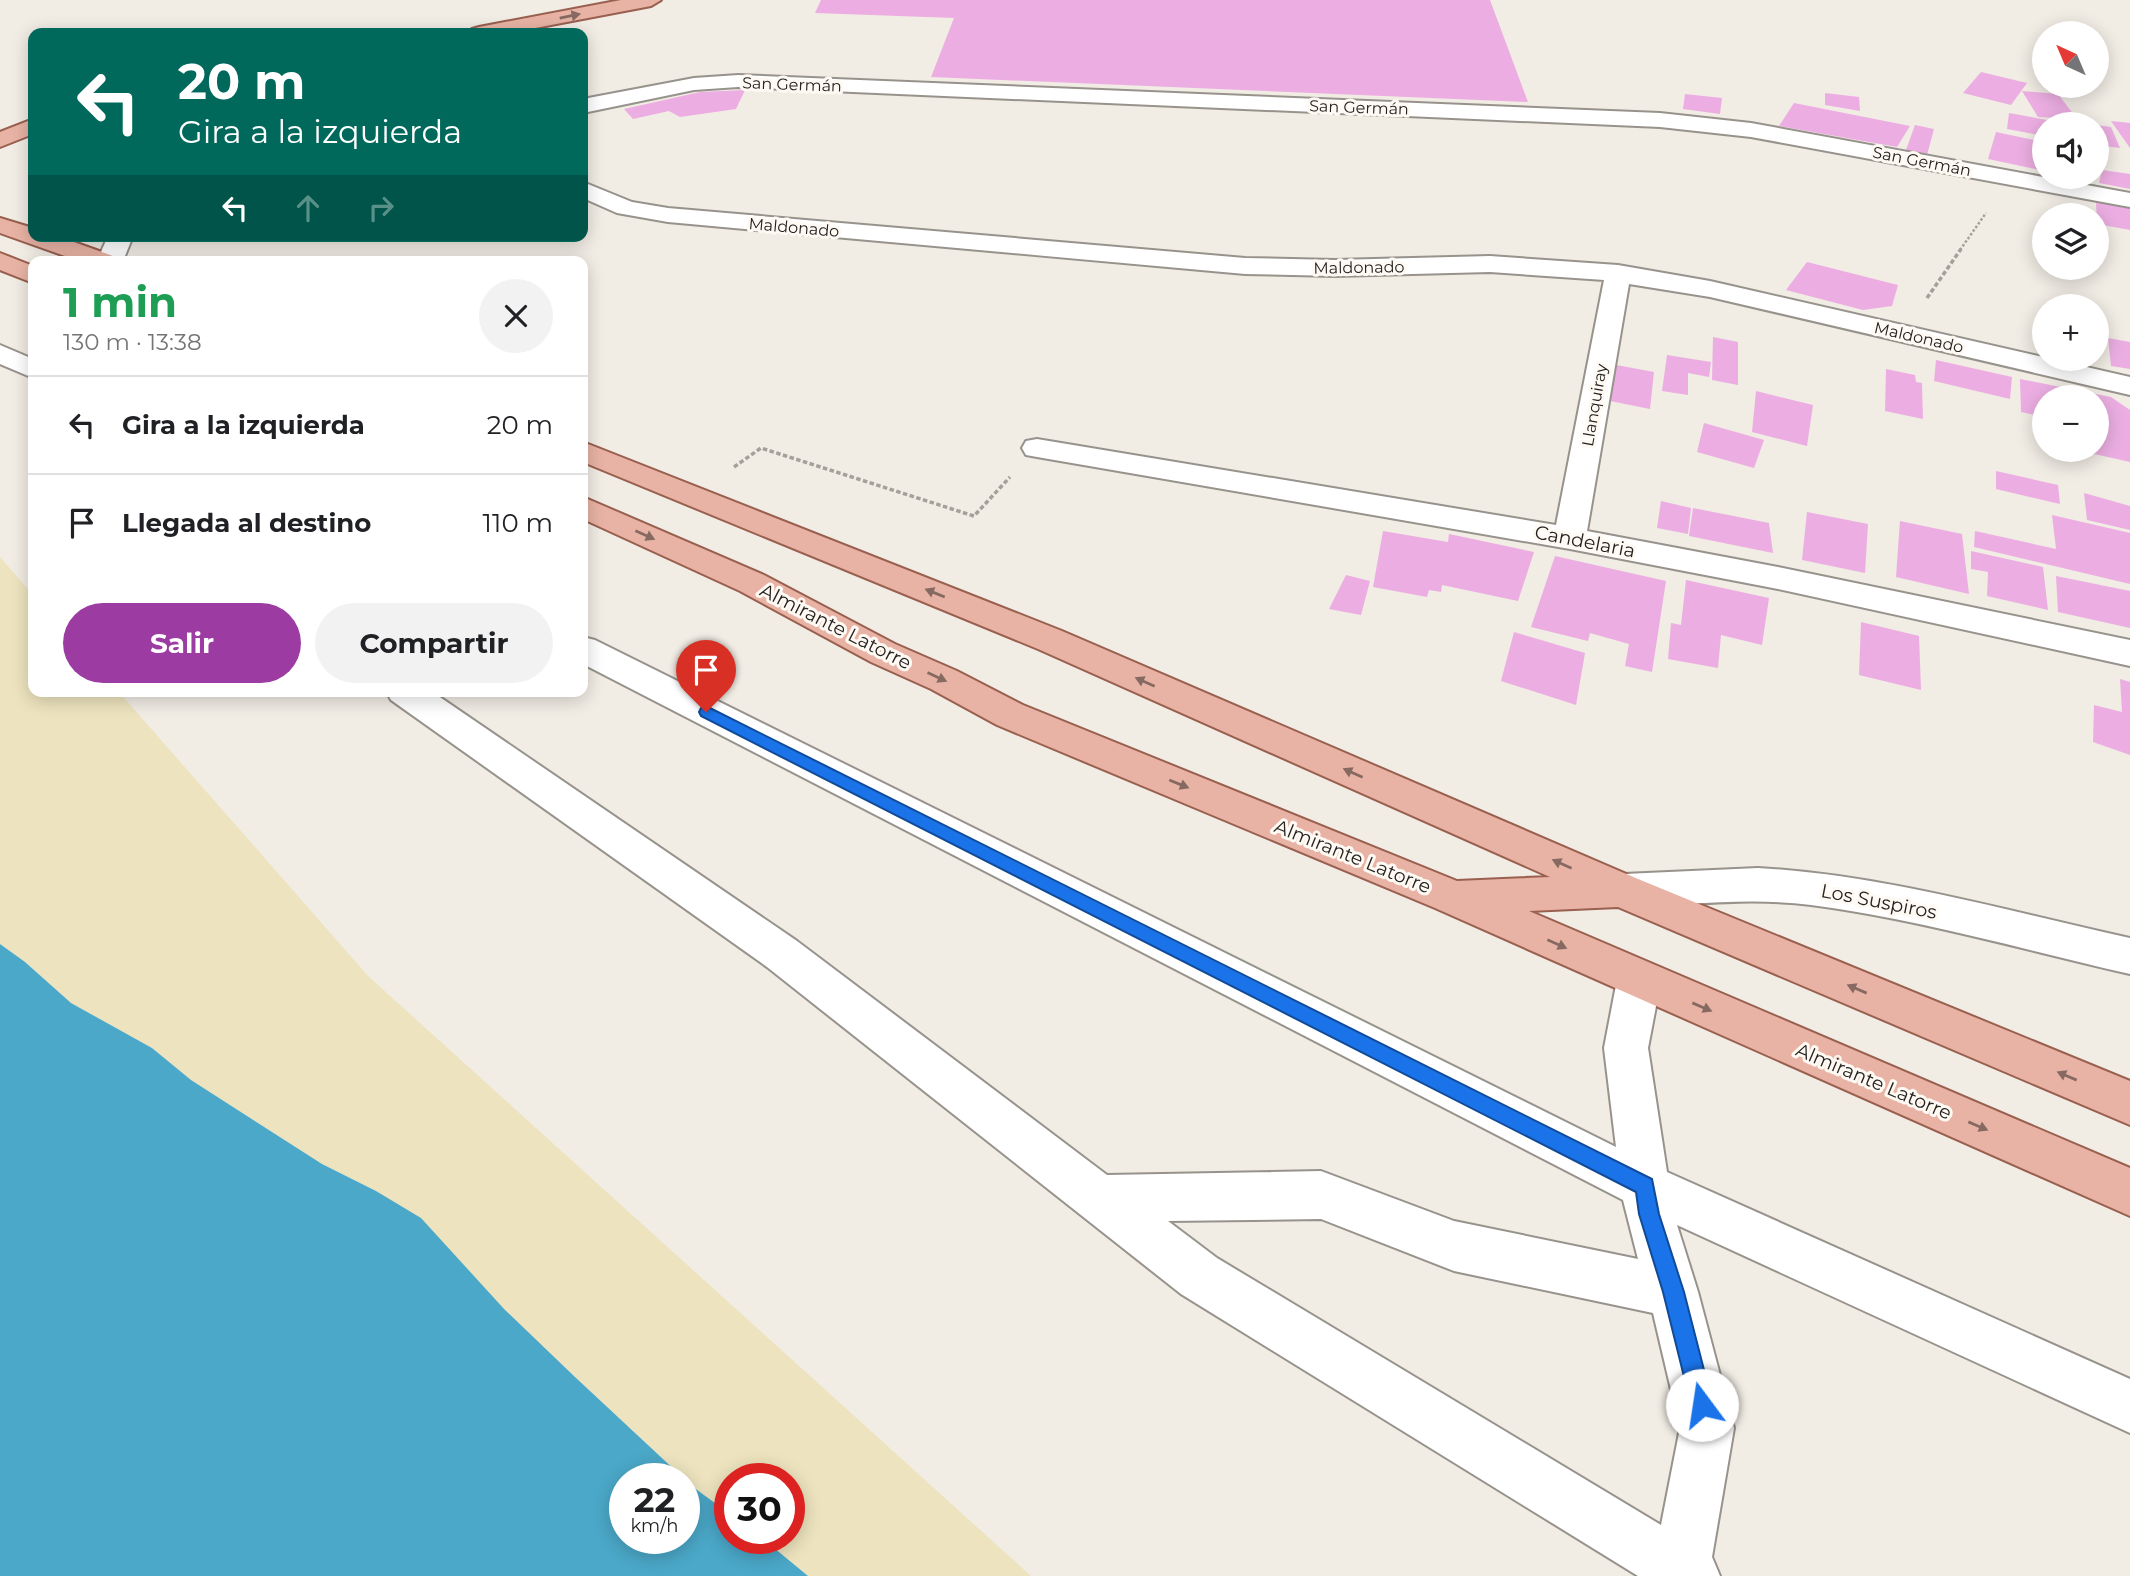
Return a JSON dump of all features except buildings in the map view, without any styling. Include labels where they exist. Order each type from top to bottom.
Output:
[{"type":"main road","points":[[505,28],[651,0]]},
{"type":"main road","points":[[0,123],[28,119]]},
{"type":"main road","points":[[0,140],[28,128]]},
{"type":"main road","points":[[0,206],[28,221]]},
{"type":"main road","points":[[0,225],[28,235]]},
{"type":"main road","points":[[50,242],[91,256]]},
{"type":"main road","points":[[69,242],[96,256]]},
{"type":"main road","points":[[0,261],[28,273]]},
{"type":"main road","points":[[588,453],[1050,640],[1624,891],[2130,1103]]},
{"type":"main road","name":"Almirante Latorre","points":[[588,509],[752,583],[883,653],[944,680],[1010,715],[1450,896],[2130,1192]]},
{"type":"main road","points":[[1450,896],[1624,891]]},
{"type":"street","name":"San Germán","points":[[588,106],[694,84],[738,81],[1660,120],[1751,130],[2130,200]]},
{"type":"street","name":"Maldonado","points":[[588,191],[626,208],[668,215],[1201,263],[1324,268],[1518,265],[1618,273],[1710,289],[2130,386]]},
{"type":"street","name":"Llanquiray","points":[[1570,538],[1618,273]]},
{"type":"street","points":[[0,353],[28,367]]},
{"type":"street","name":"Candelaria","points":[[1037,448],[1570,538],[1778,578],[2130,653]]},
{"type":"street","points":[[588,652],[1645,1186],[2130,1406]]},
{"type":"street","points":[[413,697],[782,954],[1199,1276],[1686,1573],[1707,1428],[1674,1292],[1649,1214],[1626,1048],[1639,980]]},
{"type":"street","name":"Los Suspiros","points":[[1624,891],[1758,885],[1810,888],[1868,897],[2130,956]]},
{"type":"street","points":[[1098,1199],[1321,1195],[1454,1246],[1674,1292]]},
{"type":"path","points":[[1902,333],[2011,178]]},
{"type":"path","points":[[761,448],[974,516],[1014,472]]},
{"type":"sand","points":[[0,557],[28,589],[28,697],[123,697],[368,976],[1031,1576],[808,1576],[781,1554],[805,1554],[805,1463],[714,1463],[714,1502],[700,1492],[700,1463],[667,1463],[376,1191],[322,1164],[191,1080],[152,1048],[71,1003],[25,962],[0,944]]},
{"type":"water","points":[[0,944],[25,962],[71,1003],[152,1048],[191,1080],[322,1164],[376,1191],[421,1218],[505,1310],[667,1463],[609,1463],[609,1554],[700,1554],[700,1492],[714,1502],[714,1554],[781,1554],[808,1576],[0,1576]]},
{"type":"route","points":[[706,712],[1645,1186],[1649,1214],[1674,1292],[1702,1405]]}]
